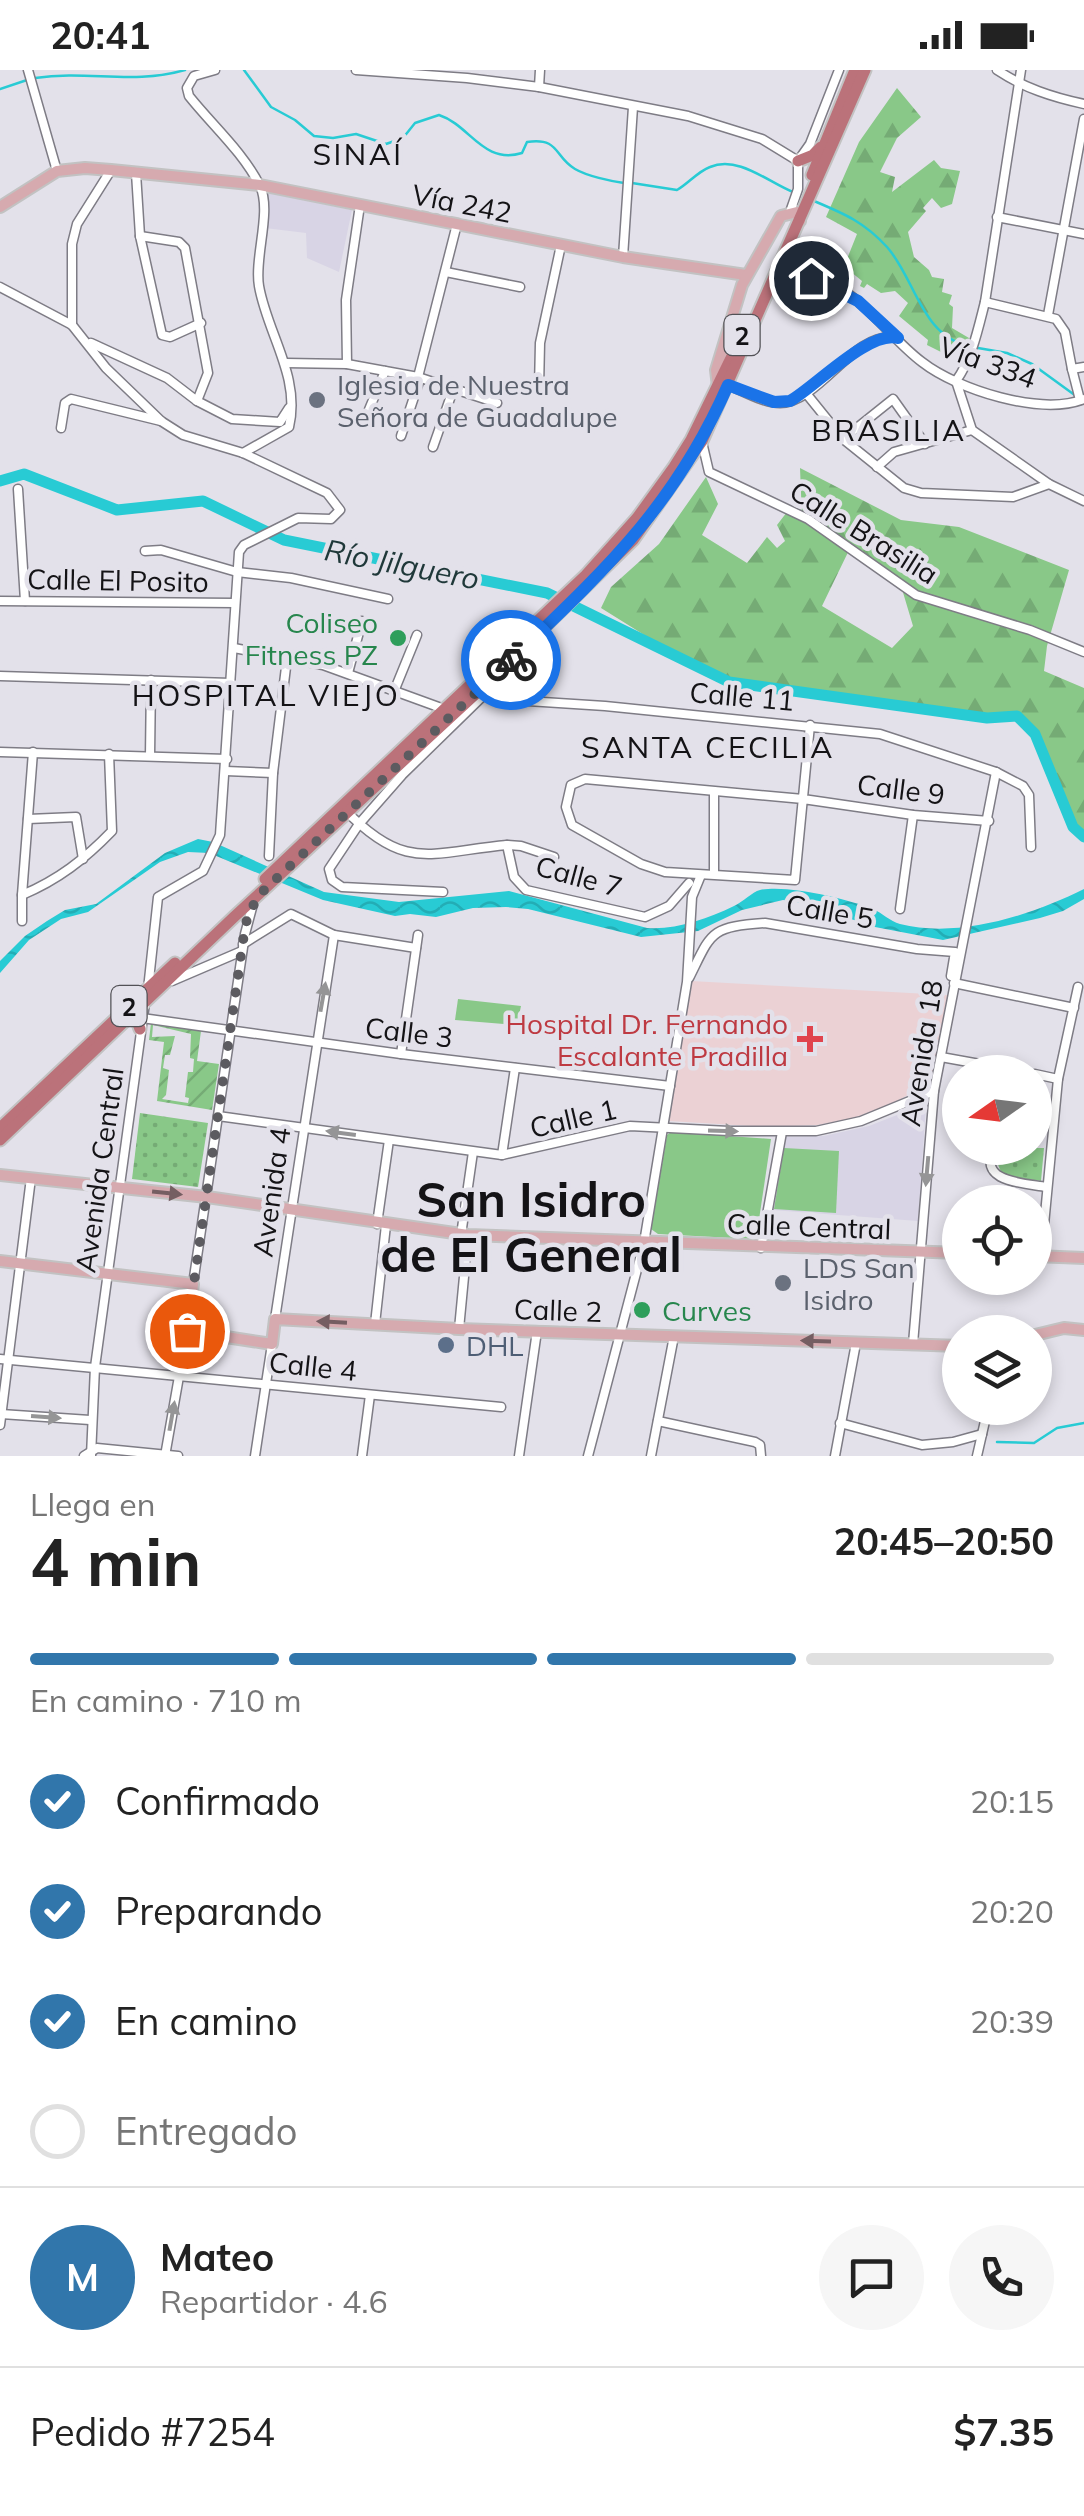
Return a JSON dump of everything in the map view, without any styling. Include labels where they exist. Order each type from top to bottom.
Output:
[{"type":"highway","name":"2","points":[[593,575],[692,440],[718,391],[796,216],[855,70]]},
{"type":"highway","name":"2","points":[[0,1128],[147,993],[172,965],[263,888],[448,713],[480,688],[633,540],[702,441],[733,354],[866,70]]},
{"type":"highway","points":[[798,161],[813,156],[824,144]]},
{"type":"highway","points":[[692,459],[718,391]]},
{"type":"highway","name":"2","points":[[0,1140],[137,1022],[147,993],[163,984],[232,914]]},
{"type":"main road","name":"Vía 242","points":[[0,206],[57,172],[111,170],[260,186],[623,257],[746,275]]},
{"type":"main road","points":[[718,391],[716,370],[746,275],[776,221],[796,216]]},
{"type":"main road","name":"Calle Central","points":[[0,1175],[207,1198],[465,1235],[942,1253]]},
{"type":"main road","points":[[1052,1257],[1084,1258]]},
{"type":"main road","points":[[0,1261],[193,1284],[187,1331],[272,1344]]},
{"type":"main road","name":"Calle 2","points":[[275,1319],[942,1345]]},
{"type":"main road","name":"Avenida 4","points":[[272,1344],[275,1319]]},
{"type":"main road","points":[[1052,1331],[1084,1330]]},
{"type":"street","points":[[28,70],[57,172]]},
{"type":"street","points":[[214,70],[188,82],[188,96],[228,140],[260,186],[258,282],[286,362],[291,404],[289,427],[242,453]]},
{"type":"street","points":[[356,70],[539,87],[688,116],[762,139],[798,161]]},
{"type":"street","points":[[539,87],[540,70]]},
{"type":"street","points":[[796,216],[798,161],[810,144],[839,70]]},
{"type":"street","points":[[996,70],[1018,84],[1084,104]]},
{"type":"street","points":[[1021,70],[985,302],[963,371],[956,381],[972,430],[1048,484],[1084,500]]},
{"type":"street","points":[[623,257],[633,107]]},
{"type":"street","points":[[1048,315],[1084,119]]},
{"type":"street","points":[[72,326],[72,244],[77,224],[111,170]]},
{"type":"street","points":[[136,173],[140,236],[162,334],[170,337],[201,323]]},
{"type":"street","points":[[346,364],[346,300],[360,206]]},
{"type":"street","points":[[997,217],[1084,234]]},
{"type":"street","points":[[400,436],[419,378],[458,224]]},
{"type":"street","points":[[140,236],[183,244],[208,373],[197,401]]},
{"type":"street","points":[[539,388],[540,343],[561,245]]},
{"type":"street","points":[[446,272],[520,287]]},
{"type":"street","name":"Vía 334","points":[[804,277],[824,282],[858,301],[921,362],[956,381],[1042,406],[1082,400]]},
{"type":"street","points":[[0,287],[72,326],[106,368],[161,421],[183,434],[242,453],[327,493],[338,504],[339,514],[330,519],[298,518],[280,524],[239,552],[220,835],[199,874],[160,894],[147,993]]},
{"type":"street","points":[[985,302],[1048,315],[1065,332],[1082,400]]},
{"type":"street","points":[[718,391],[780,403],[805,392],[872,342],[888,336],[898,338]]},
{"type":"street","points":[[88,342],[168,378],[197,401],[232,419],[272,423],[285,418],[291,404]]},
{"type":"street","points":[[286,362],[346,364],[384,371],[497,403]]},
{"type":"street","points":[[1072,369],[1084,366]]},
{"type":"street","points":[[362,424],[384,371]]},
{"type":"street","points":[[434,447],[453,390]]},
{"type":"street","points":[[805,392],[844,439],[904,488],[922,493],[1012,497],[1048,484]]},
{"type":"street","points":[[61,428],[65,403],[71,398],[161,421]]},
{"type":"street","points":[[844,439],[893,400],[925,444]]},
{"type":"street","points":[[877,467],[894,452],[972,430]]},
{"type":"street","name":"Calle Brasilia","points":[[702,441],[709,472],[808,519],[916,596],[1030,630],[1084,652]]},
{"type":"street","points":[[18,490],[25,601]]},
{"type":"street","points":[[145,551],[162,550],[237,572],[291,578],[388,599]]},
{"type":"street","name":"Calle El Posito","points":[[0,601],[235,603]]},
{"type":"street","points":[[348,673],[362,621]]},
{"type":"street","points":[[395,689],[417,634]]},
{"type":"street","points":[[234,648],[348,673],[448,713]]},
{"type":"street","points":[[269,856],[273,773],[287,659]]},
{"type":"street","points":[[0,676],[231,683]]},
{"type":"street","points":[[150,756],[151,680]]},
{"type":"street","points":[[442,892],[335,884],[330,876],[331,862],[480,688]]},
{"type":"street","name":"Calle 11","points":[[480,688],[498,699],[880,734],[996,772]]},
{"type":"street","points":[[669,906],[694,877],[714,874],[794,880],[810,725]]},
{"type":"street","points":[[22,921],[33,752]]},
{"type":"street","points":[[1,753],[227,759]]},
{"type":"street","points":[[22,895],[84,860],[112,831],[109,754]]},
{"type":"street","points":[[226,771],[273,773]]},
{"type":"street","points":[[996,772],[1023,786],[1029,795],[1030,847]]},
{"type":"street","name":"Avenida 18","points":[[913,1344],[934,1091],[996,772]]},
{"type":"street","name":"Calle 9","points":[[694,877],[640,864],[580,832],[568,818],[566,800],[571,785],[585,779],[803,798],[913,815],[989,821]]},
{"type":"street","points":[[714,792],[714,874]]},
{"type":"street","name":"Calle 7","points":[[344,809],[360,824],[412,855],[507,845],[514,877],[526,890],[645,917],[678,903],[688,911]]},
{"type":"street","points":[[900,909],[913,815]]},
{"type":"street","points":[[28,819],[76,817],[84,860]]},
{"type":"street","points":[[507,845],[554,857]]},
{"type":"street","points":[[688,911],[694,877]]},
{"type":"street","points":[[588,1456],[644,1243],[687,982],[688,911],[694,877]]},
{"type":"street","points":[[193,1284],[248,914],[263,888]]},
{"type":"street","points":[[232,914],[243,943]]},
{"type":"street","points":[[163,984],[216,962],[290,914],[334,935],[416,948]]},
{"type":"street","name":"Calle 5","points":[[687,982],[706,940],[713,934],[741,925],[765,923],[955,952],[949,984],[953,988]]},
{"type":"street","name":"Avenida 4","points":[[275,1319],[334,935]]},
{"type":"street","points":[[401,1054],[418,935]]},
{"type":"street","points":[[208,941],[209,955],[216,962]]},
{"type":"street","points":[[151,953],[158,968],[172,965]]},
{"type":"street","points":[[1052,1128],[1058,1078],[1078,987]]},
{"type":"street","points":[[953,988],[1074,1008]]},
{"type":"street","name":"Calle 3","points":[[137,1022],[231,1030],[670,1086]]},
{"type":"street","name":"Avenida Central","points":[[88,1454],[137,1022]]},
{"type":"street","points":[[502,1155],[515,1068]]},
{"type":"street","points":[[1052,1077],[1058,1078]]},
{"type":"street","name":"Calle 1","points":[[218,1116],[502,1155],[630,1126],[816,1131],[852,1124],[934,1091]]},
{"type":"street","points":[[760,1248],[782,1132]]},
{"type":"street","points":[[374,1324],[389,1140]]},
{"type":"street","points":[[459,1329],[472,1152]]},
{"type":"street","points":[[991,1165],[1000,1178],[1036,1185]]},
{"type":"street","points":[[0,1425],[4,1360],[22,1264],[32,1178]]},
{"type":"street","points":[[165,1455],[187,1331]]},
{"type":"street","points":[[518,1456],[536,1332]]},
{"type":"street","points":[[651,1456],[674,1336]]},
{"type":"street","points":[[835,1456],[856,1342]]},
{"type":"street","name":"Avenida 4","points":[[255,1456],[272,1344]]},
{"type":"street","name":"Calle 4","points":[[4,1360],[502,1407]]},
{"type":"street","points":[[362,1456],[370,1395]]},
{"type":"street","points":[[1,1414],[90,1420]]},
{"type":"street","points":[[658,1422],[760,1445],[761,1456]]},
{"type":"street","points":[[840,1424],[922,1444],[954,1442],[982,1434]]},
{"type":"street","points":[[976,1456],[984,1425]]},
{"type":"street","points":[[88,1454],[96,1448],[178,1456]]},
{"type":"shaded area","points":[[268,193],[352,210],[339,272],[307,258],[306,233],[265,228]]},
{"type":"shaded area","name":"Hospital Dr. Fernando Escalante Pradilla","points":[[691,981],[947,995],[932,1082],[854,1118],[817,1125],[767,1127],[669,1121]]},
{"type":"shaded area","points":[[926,1107],[918,1221],[772,1210],[785,1137],[824,1136],[869,1126]]},
{"type":"green space","points":[[897,88],[921,117],[897,138],[880,172],[895,177],[892,192],[934,160],[941,168],[960,171],[952,204],[941,208],[932,198],[908,232],[914,257],[932,277],[944,279],[942,292],[952,295],[952,328],[969,338],[962,352],[954,350],[948,362],[944,362],[945,354],[927,345],[928,340],[899,316],[908,303],[895,291],[881,293],[867,284],[864,288],[860,286],[862,281],[845,267],[828,263],[829,255],[847,259],[857,234],[826,217],[859,142]]},
{"type":"green space","points":[[800,468],[901,520],[959,527],[1069,570],[1047,646],[1044,671],[1084,688],[1084,837],[1078,832],[1035,736],[1017,716],[987,718],[729,682],[694,666],[601,608],[611,587],[659,544],[706,477],[718,504],[702,535],[747,563],[767,537],[777,548],[785,541],[777,525],[787,512],[802,518]],"holes":[[[852,544],[899,579],[913,626],[892,648],[822,606]]]},
{"type":"green space","points":[[458,999],[521,1006],[517,1025],[455,1020]]},
{"type":"green space","points":[[151,1023],[201,1031],[197,1061],[219,1064],[212,1110],[157,1101],[164,1042],[149,1040]],"holes":[[[153,1025],[191,1034],[190,1058],[194,1059],[193,1072],[188,1072],[188,1103],[162,1099],[169,1070],[163,1068],[165,1055],[170,1055],[175,1036],[152,1037]]]},
{"type":"green space","points":[[140,1113],[208,1123],[198,1187],[132,1179]]},
{"type":"green space","points":[[671,1132],[771,1139],[757,1233],[751,1239],[658,1234],[651,1229],[667,1135]]},
{"type":"green space","points":[[784,1148],[839,1151],[836,1213],[774,1209]]},
{"type":"green space","points":[[999,1165],[1042,1165],[1041,1181],[1004,1176]]},
{"type":"water","points":[[198,839],[213,842],[324,892],[399,902],[509,891],[647,928],[702,919],[757,891],[771,889],[849,901],[900,924],[946,929],[994,922],[1041,908],[1084,889],[1084,899],[1040,918],[943,940],[875,927],[783,900],[742,910],[698,931],[641,937],[506,907],[473,908],[436,917],[395,916],[323,900],[209,853],[188,852],[160,862],[88,912],[61,919],[29,940],[0,973],[0,961],[47,921],[65,910],[96,904],[165,853]]},
{"type":"waterway","points":[[35,78],[147,76],[185,70]]},
{"type":"waterway","points":[[244,70],[271,107],[314,136],[356,134],[386,144],[403,138],[415,123],[439,115],[497,154],[522,153],[527,142],[545,142],[575,169],[624,183]]},
{"type":"waterway","points":[[0,89],[27,80]]},
{"type":"waterway","points":[[632,183],[677,190],[705,169],[731,164],[793,192]]},
{"type":"waterway","points":[[814,201],[854,220],[879,238],[897,260],[930,319],[954,341],[970,346]]},
{"type":"waterway","points":[[978,348],[1007,353],[1032,364],[1076,396]]},
{"type":"waterway","name":"Río Jilguero","points":[[0,481],[24,474],[117,510],[203,501],[284,540],[547,593],[729,682],[987,718],[1017,716],[1035,734],[1073,827],[1084,837]]},
{"type":"waterway","points":[[997,1442],[1034,1443],[1057,1428],[1084,1423]]},
{"type":"way so far","points":[[187,1331],[248,914],[261,893],[511,660]]},
{"type":"place","name":"Iglesia de Nuestra Señora de Guadalupe","points":[[317,400]]},
{"type":"place","name":"Coliseo Fitness PZ","points":[[398,638]]},
{"type":"place","name":"Hospital Dr. Fernando Escalante Pradilla","points":[[810,1039]]},
{"type":"place","name":"LDS San Isidro","points":[[783,1283]]},
{"type":"place","name":"Curves","points":[[642,1310]]},
{"type":"place","name":"DHL","points":[[446,1345]]},
{"type":"district","name":"SINAÍ","points":[[358,154]]},
{"type":"district","name":"BRASILIA","points":[[889,430]]},
{"type":"district","name":"HOSPITAL VIEJO","points":[[266,695]]},
{"type":"district","name":"SANTA CECILIA","points":[[708,747]]},
{"type":"district","name":"San Isidro de El General","points":[[531,1226]]},
{"type":"route","points":[[511,660],[633,540],[688,464],[728,385],[774,402],[790,401],[878,338],[898,338],[858,301],[811,278]]}]
